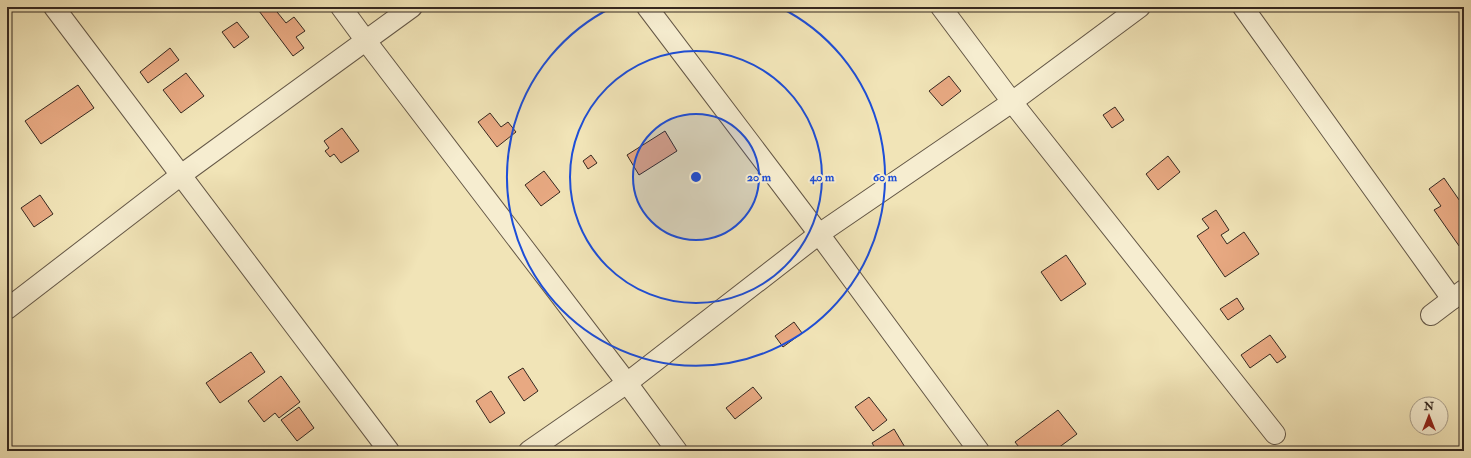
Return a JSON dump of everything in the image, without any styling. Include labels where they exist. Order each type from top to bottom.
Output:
[{"type":"street","points":[[54,7],[389,451]]},
{"type":"street","points":[[342,7],[366,41],[627,382],[677,451]]},
{"type":"street","points":[[7,309],[181,175],[412,7]]},
{"type":"street","points":[[647,7],[819,234],[979,451]]},
{"type":"street","points":[[941,7],[1012,102],[1275,434]]},
{"type":"street","points":[[529,451],[627,382],[819,234],[1012,102],[1140,7]]},
{"type":"street","points":[[1242,7],[1458,295],[1431,315]]},
{"type":"building","points":[[256,7],[273,7],[286,23],[294,17],[305,31],[296,37],[304,48],[293,56]]},
{"type":"building","points":[[237,22],[249,37],[234,48],[222,32]]},
{"type":"building","points":[[170,48],[179,60],[148,83],[140,72]]},
{"type":"building","points":[[186,73],[204,96],[181,113],[163,90]]},
{"type":"building","points":[[949,76],[961,91],[942,106],[929,91]]},
{"type":"building","points":[[78,85],[94,108],[41,144],[25,121]]},
{"type":"building","points":[[1115,107],[1124,120],[1112,128],[1103,115]]},
{"type":"building","points":[[490,113],[501,127],[508,122],[516,132],[497,147],[478,122]]},
{"type":"building","points":[[342,128],[359,151],[341,163],[334,154],[330,157],[325,151],[329,148],[324,141]]},
{"type":"building","points":[[665,131],[677,151],[639,175],[627,155]]},
{"type":"building","points":[[591,155],[597,163],[588,169],[583,161]]},
{"type":"building","points":[[1168,156],[1180,172],[1158,190],[1146,174]]},
{"type":"building","points":[[544,171],[560,192],[541,206],[525,185]]},
{"type":"building","points":[[1444,178],[1464,207],[1464,253],[1434,210],[1441,206],[1429,189]]},
{"type":"building","points":[[40,195],[53,214],[34,227],[21,208]]},
{"type":"building","points":[[1216,210],[1229,230],[1221,235],[1227,244],[1244,232],[1259,254],[1225,277],[1197,236],[1209,228],[1202,219]]},
{"type":"building","points":[[1066,255],[1086,284],[1061,301],[1041,272]]},
{"type":"building","points":[[1237,298],[1244,309],[1228,320],[1220,309]]},
{"type":"building","points":[[794,322],[802,333],[783,347],[775,336]]},
{"type":"building","points":[[1270,335],[1286,357],[1277,363],[1270,354],[1250,368],[1241,355]]},
{"type":"building","points":[[251,352],[265,372],[220,403],[206,383]]},
{"type":"building","points":[[523,368],[538,391],[524,401],[508,377]]},
{"type":"building","points":[[281,376],[300,402],[279,418],[275,413],[264,422],[248,401]]},
{"type":"building","points":[[753,387],[762,398],[735,419],[726,408]]},
{"type":"building","points":[[491,391],[505,413],[490,423],[476,401]]},
{"type":"building","points":[[869,397],[887,420],[873,431],[855,407]]},
{"type":"building","points":[[299,407],[314,428],[297,441],[281,420]]},
{"type":"building","points":[[1058,410],[1077,434],[1054,451],[1022,451],[1015,442]]},
{"type":"building","points":[[894,429],[906,449],[903,451],[877,451],[872,443]]}]
